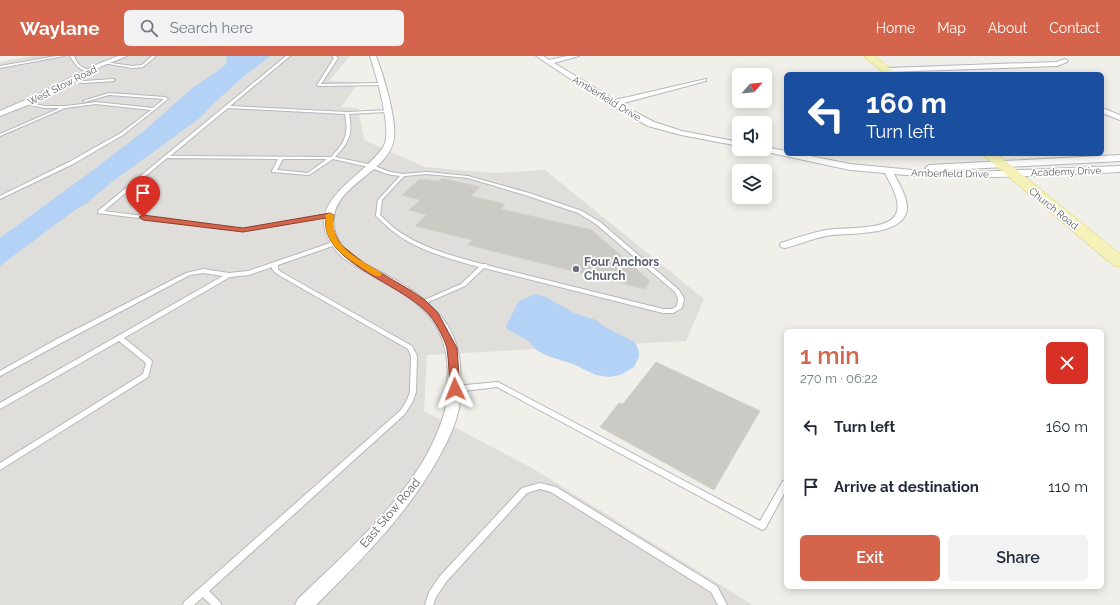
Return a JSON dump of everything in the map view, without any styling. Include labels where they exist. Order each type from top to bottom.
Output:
[{"type":"main road","points":[[869,56],[889,72]]},
{"type":"main road","name":"Church Road","points":[[991,156],[1120,262]]},
{"type":"street","name":"West Stow Road","points":[[0,114],[28,103],[70,80],[105,63],[124,56]]},
{"type":"street","points":[[330,215],[333,205],[340,195],[370,166],[384,151],[389,143],[390,128],[387,111],[373,56]]},
{"type":"street","name":"Amberfield Drive","points":[[539,56],[639,118],[666,129],[732,143]]},
{"type":"street","name":"Amberfield Drive","points":[[548,62],[576,56]]},
{"type":"street","points":[[889,72],[1057,64],[1065,61]]},
{"type":"street","points":[[613,103],[704,80]]},
{"type":"street","points":[[1104,111],[1120,118]]},
{"type":"street","name":"Amberfield Drive","points":[[772,151],[784,153]]},
{"type":"street","name":"Amberfield Drive","points":[[798,156],[850,166],[933,175],[1007,169]]},
{"type":"street","name":"Academy Drive","points":[[1007,169],[1120,158]]},
{"type":"street","name":"Amberfield Drive","points":[[888,171],[1007,169]]},
{"type":"street","name":"Academy Drive","points":[[1007,169],[1120,169]]},
{"type":"street","points":[[785,245],[828,232],[880,228],[897,220],[901,215],[902,209],[899,196],[888,171]]},
{"type":"street","name":"East Stow Road","points":[[304,605],[381,526],[407,496],[427,467],[442,440],[451,414],[455,389],[452,348],[435,315],[422,302],[393,282],[348,256],[336,243],[329,226],[330,215]]},
{"type":"lane","points":[[0,67],[62,56]]},
{"type":"lane","points":[[72,56],[76,65],[89,71]]},
{"type":"lane","points":[[105,63],[132,67],[143,66],[154,56]]},
{"type":"lane","points":[[288,56],[100,212],[243,230],[330,215]]},
{"type":"lane","points":[[334,56],[336,58],[319,84],[381,84]]},
{"type":"lane","points":[[70,80],[84,82],[113,80]]},
{"type":"lane","points":[[0,135],[67,107],[109,94],[166,99],[122,134],[71,163],[0,198]]},
{"type":"lane","points":[[28,103],[44,107],[67,107],[96,103],[154,109]]},
{"type":"lane","points":[[228,107],[347,113],[387,111]]},
{"type":"lane","points":[[281,158],[274,171],[309,174],[332,158],[345,146],[350,127],[347,113]]},
{"type":"lane","points":[[166,157],[332,158],[402,175],[427,173],[468,177],[527,194],[580,212],[598,223],[677,291],[681,298],[680,307],[673,311],[663,311],[460,259],[415,244],[385,225],[378,215],[380,200],[402,175]]},
{"type":"lane","points":[[0,374],[188,274],[203,271],[229,275],[249,273],[336,243]]},
{"type":"lane","points":[[187,605],[403,412],[410,401],[413,392],[414,356],[410,348],[279,273],[275,269],[275,264]]},
{"type":"lane","points":[[422,302],[463,285],[484,265]]},
{"type":"lane","points":[[0,406],[229,275]]},
{"type":"lane","points":[[0,467],[146,375],[149,362],[120,338]]},
{"type":"lane","points":[[455,389],[498,384],[762,526],[784,487]]},
{"type":"lane","points":[[429,605],[432,595],[443,579],[525,490],[540,486],[553,489],[714,589],[723,605]]},
{"type":"lane","points":[[202,591],[217,605]]},
{"type":"shaded area","points":[[31,56],[350,56],[329,81],[359,82],[341,107],[358,108],[364,140],[425,167],[493,173],[545,170],[704,299],[686,341],[427,355],[424,411],[532,468],[753,605],[0,605],[0,62]]},
{"type":"water","points":[[227,56],[270,56],[243,77],[200,118],[0,266],[0,238],[96,168],[145,130],[191,89],[226,64]]},
{"type":"water","points":[[535,294],[546,297],[574,313],[596,320],[605,327],[633,341],[639,352],[639,357],[634,367],[620,375],[609,377],[596,375],[573,364],[548,356],[536,350],[530,342],[507,329],[506,326],[519,301]]},
{"type":"building","points":[[442,178],[480,187],[471,196],[505,204],[501,209],[592,230],[650,281],[645,289],[468,245],[472,240],[415,226],[426,215],[409,210],[420,200],[402,195],[420,179],[439,181]]},
{"type":"building","points":[[656,362],[760,411],[714,490],[600,427],[619,403],[623,404]]},
{"type":"slow traffic","points":[[328,216],[330,215],[329,226],[332,236],[338,246],[348,256],[378,274]]},
{"type":"place","name":"Four Anchors Church","points":[[576,269]]},
{"type":"route","points":[[143,217],[243,230],[330,215],[329,226],[332,236],[338,246],[348,256],[376,274],[393,282],[422,302],[435,315],[452,348],[455,368],[455,389]]}]
